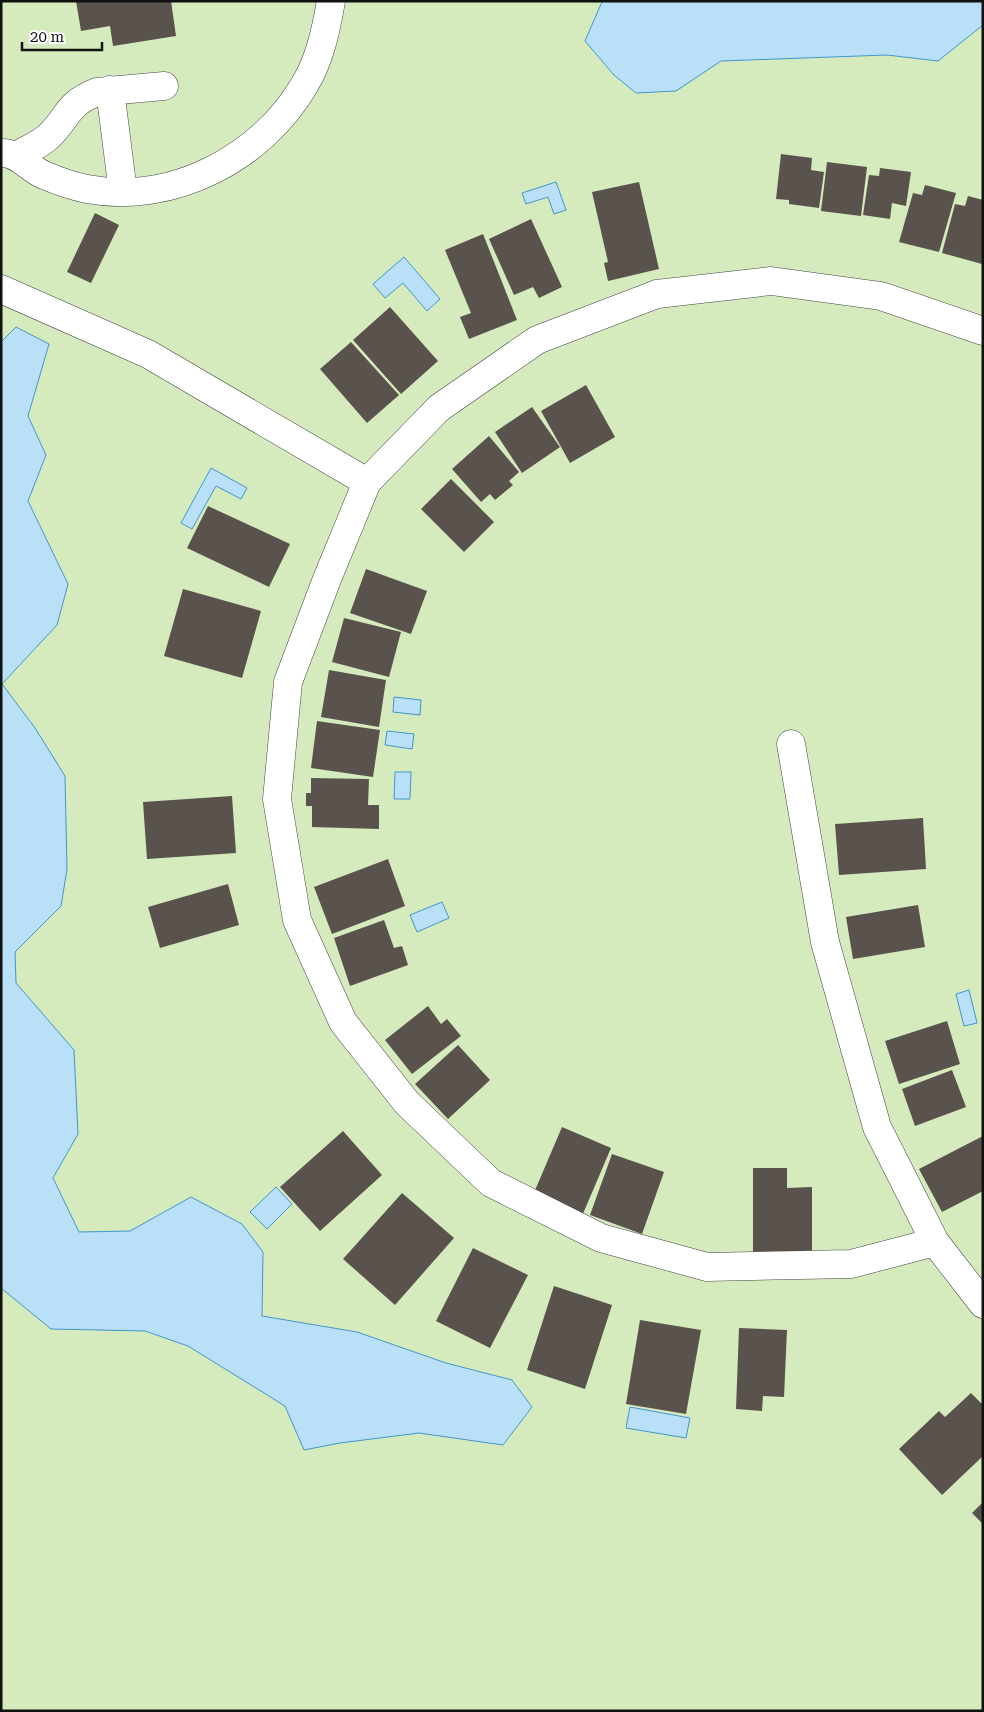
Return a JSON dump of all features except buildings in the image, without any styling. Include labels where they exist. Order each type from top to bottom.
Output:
[{"type":"street","points":[[9,155],[31,169],[57,180],[88,189],[123,192],[143,190],[199,177],[225,164],[249,148],[272,129],[290,107],[306,83],[318,56],[326,29],[330,1]]},
{"type":"street","points":[[9,155],[37,146],[50,136],[69,109],[77,102],[97,92],[164,86]]},
{"type":"street","points":[[110,90],[123,192]]},
{"type":"street","points":[[935,1242],[851,1264],[707,1266],[601,1238],[491,1183],[407,1103],[343,1022],[297,920],[277,798],[288,682],[327,579],[367,482],[439,408],[537,340],[657,294],[771,281],[881,296],[983,331]]},
{"type":"street","points":[[1,289],[148,354],[367,482]]},
{"type":"street","points":[[790,744],[824,942],[878,1126],[935,1242],[983,1304]]},
{"type":"green space","points":[[1,1],[983,1],[983,1711],[1,1711]]},
{"type":"water","points":[[604,1],[983,1],[983,25],[938,61],[887,55],[721,61],[676,91],[636,93],[614,75],[585,41]]},
{"type":"water","points":[[556,182],[566,210],[554,214],[548,197],[526,204],[522,193]]},
{"type":"water","points":[[404,257],[440,299],[427,311],[403,283],[385,298],[373,284]]},
{"type":"water","points":[[16,327],[49,344],[28,416],[46,455],[28,501],[68,584],[57,625],[2,684],[35,728],[65,776],[67,869],[61,906],[15,952],[16,983],[74,1050],[78,1134],[53,1178],[79,1232],[130,1231],[191,1197],[242,1224],[263,1252],[262,1316],[357,1332],[446,1363],[512,1380],[532,1407],[503,1445],[419,1433],[340,1443],[304,1450],[285,1406],[188,1346],[145,1331],[51,1329],[1,1288],[1,342]]},
{"type":"water","points":[[211,468],[247,488],[241,499],[216,486],[192,529],[181,523]]},
{"type":"water","points":[[394,697],[421,700],[420,715],[393,712]]},
{"type":"water","points":[[387,731],[414,734],[412,749],[385,745]]},
{"type":"water","points":[[395,772],[411,772],[410,799],[394,799]]},
{"type":"water","points":[[442,902],[449,918],[417,932],[410,915]]},
{"type":"water","points":[[969,990],[977,1023],[964,1026],[956,994]]},
{"type":"water","points":[[276,1187],[292,1204],[267,1229],[250,1212]]},
{"type":"water","points":[[630,1407],[690,1418],[686,1438],[626,1428]]}]
